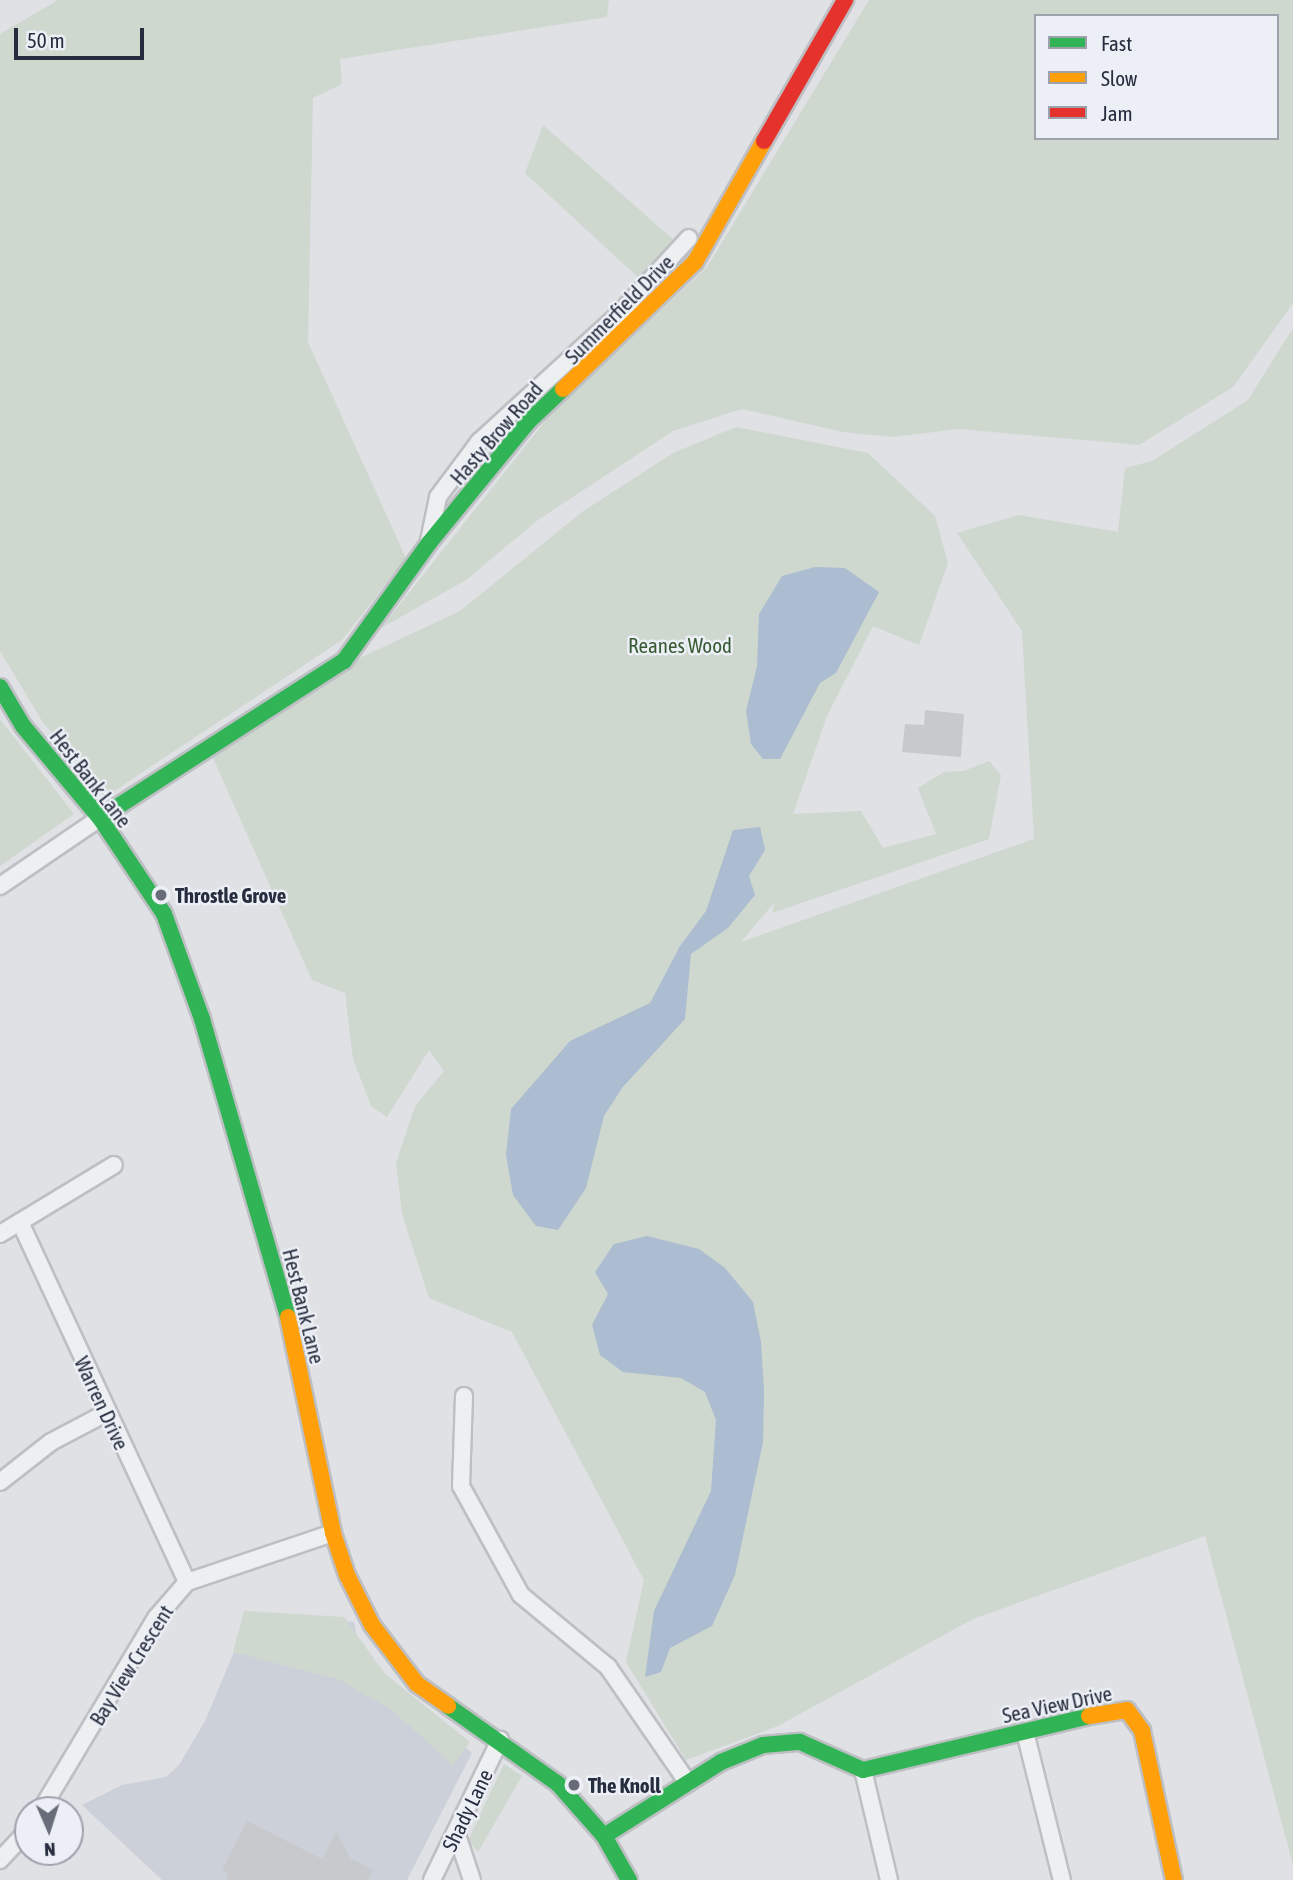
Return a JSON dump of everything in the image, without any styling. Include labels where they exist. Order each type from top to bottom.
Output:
[{"type":"street","name":"Hasty Brow Road","points":[[100,818],[344,661],[429,543],[529,421],[695,262],[845,0]]},
{"type":"street","name":"Summerfield Drive","points":[[429,543],[438,497],[479,442],[618,314],[689,238]]},
{"type":"street","name":"Hest Bank Lane","points":[[0,687],[23,726],[100,818],[164,914],[202,1019],[287,1314],[334,1533],[347,1575],[372,1625],[417,1684],[500,1740],[558,1784],[604,1836],[629,1880]]},
{"type":"street","points":[[0,886],[100,818]]},
{"type":"street","points":[[0,1234],[114,1165]]},
{"type":"street","name":"Warren Drive","points":[[20,1222],[106,1413],[187,1582]]},
{"type":"street","points":[[464,1396],[461,1486],[521,1595],[608,1667],[688,1783]]},
{"type":"street","points":[[0,1482],[51,1442],[106,1413]]},
{"type":"street","points":[[187,1582],[334,1533]]},
{"type":"street","name":"Bay View Crescent","points":[[49,1796],[156,1618],[187,1582]]},
{"type":"street","name":"Sea View Drive","points":[[863,1770],[1117,1709],[1136,1718],[1174,1880]]},
{"type":"street","points":[[1025,1732],[1062,1880]]},
{"type":"street","name":"Shady Lane","points":[[432,1880],[457,1835],[500,1740]]},
{"type":"street","points":[[604,1836],[721,1762],[784,1741],[800,1742],[863,1770],[889,1880]]},
{"type":"street","points":[[457,1835],[472,1880]]},
{"type":"street","points":[[0,1860],[14,1845]]},
{"type":"shaded area","points":[[249,1616],[354,1622],[360,1652],[370,1665],[472,1753],[407,1880],[162,1880],[84,1804],[122,1785],[166,1777],[179,1765],[205,1721]]},
{"type":"green space","points":[[58,0],[609,0],[607,17],[340,59],[342,84],[313,98],[308,342],[406,558],[342,640],[105,797],[42,721],[0,651],[0,34]]},
{"type":"green space","points":[[869,0],[1293,0],[1293,303],[1233,387],[1139,445],[959,429],[893,437],[843,432],[742,409],[673,431],[538,520],[466,580],[381,628],[550,415],[707,267]]},
{"type":"green space","points":[[543,125],[675,241],[643,282],[525,173]]},
{"type":"green space","name":"Reanes Wood","points":[[1293,328],[1293,1865],[1205,1536],[973,1619],[778,1726],[686,1760],[626,1662],[644,1580],[512,1332],[429,1298],[402,1214],[396,1163],[415,1106],[444,1071],[429,1050],[387,1117],[371,1106],[353,1059],[345,993],[312,980],[212,756],[360,658],[460,611],[582,512],[673,453],[736,427],[868,453],[935,516],[948,563],[919,645],[873,626],[827,716],[793,814],[861,811],[883,848],[936,834],[918,788],[944,772],[964,771],[989,761],[1001,775],[989,839],[772,913],[774,903],[741,942],[1034,839],[1022,631],[957,533],[1019,515],[1118,532],[1125,468],[1152,461],[1248,400]]},
{"type":"green space","points":[[0,719],[74,814],[0,866]]},
{"type":"green space","points":[[244,1611],[344,1617],[385,1674],[470,1742],[453,1765],[392,1710],[338,1679],[233,1652]]},
{"type":"green space","points":[[504,1764],[522,1776],[478,1852],[468,1840]]},
{"type":"water","points":[[815,567],[845,568],[879,592],[836,673],[820,683],[780,759],[763,759],[751,744],[746,711],[757,666],[759,614],[782,576]]},
{"type":"water","points":[[760,827],[765,850],[749,876],[755,895],[728,928],[691,954],[685,1019],[622,1088],[604,1116],[586,1188],[558,1230],[536,1226],[513,1195],[506,1155],[511,1109],[570,1041],[650,1003],[680,946],[706,911],[733,830]]},
{"type":"water","points":[[647,1236],[699,1249],[725,1268],[753,1302],[761,1342],[764,1392],[763,1442],[735,1575],[712,1626],[670,1648],[661,1672],[645,1677],[654,1611],[711,1491],[716,1420],[705,1392],[681,1378],[623,1372],[600,1355],[592,1325],[608,1294],[595,1272],[614,1244]]},
{"type":"building","points":[[925,710],[964,714],[961,757],[902,752],[905,724],[924,725]]},
{"type":"building","points":[[247,1821],[322,1859],[336,1831],[350,1858],[373,1870],[368,1880],[226,1880],[229,1874],[222,1870]]},
{"type":"traffic: fast","points":[[100,818],[344,661],[429,543],[529,421],[563,389]]},
{"type":"traffic: fast","points":[[0,687],[23,726],[100,818],[164,914],[202,1019],[288,1317]]},
{"type":"traffic: fast","points":[[448,1706],[558,1784],[604,1836],[629,1880]]},
{"type":"traffic: fast","points":[[604,1836],[721,1762],[763,1745],[800,1742],[863,1770],[1089,1716]]},
{"type":"traffic: slow","points":[[563,389],[695,262],[764,141]]},
{"type":"traffic: slow","points":[[288,1317],[333,1533],[347,1575],[372,1625],[417,1684],[448,1706]]},
{"type":"traffic: slow","points":[[1089,1716],[1127,1710],[1142,1731],[1174,1880]]},
{"type":"traffic: jam","points":[[764,141],[845,0]]},
{"type":"place","name":"Throstle Grove","points":[[161,895]]},
{"type":"place","name":"The Knoll","points":[[574,1785]]}]
